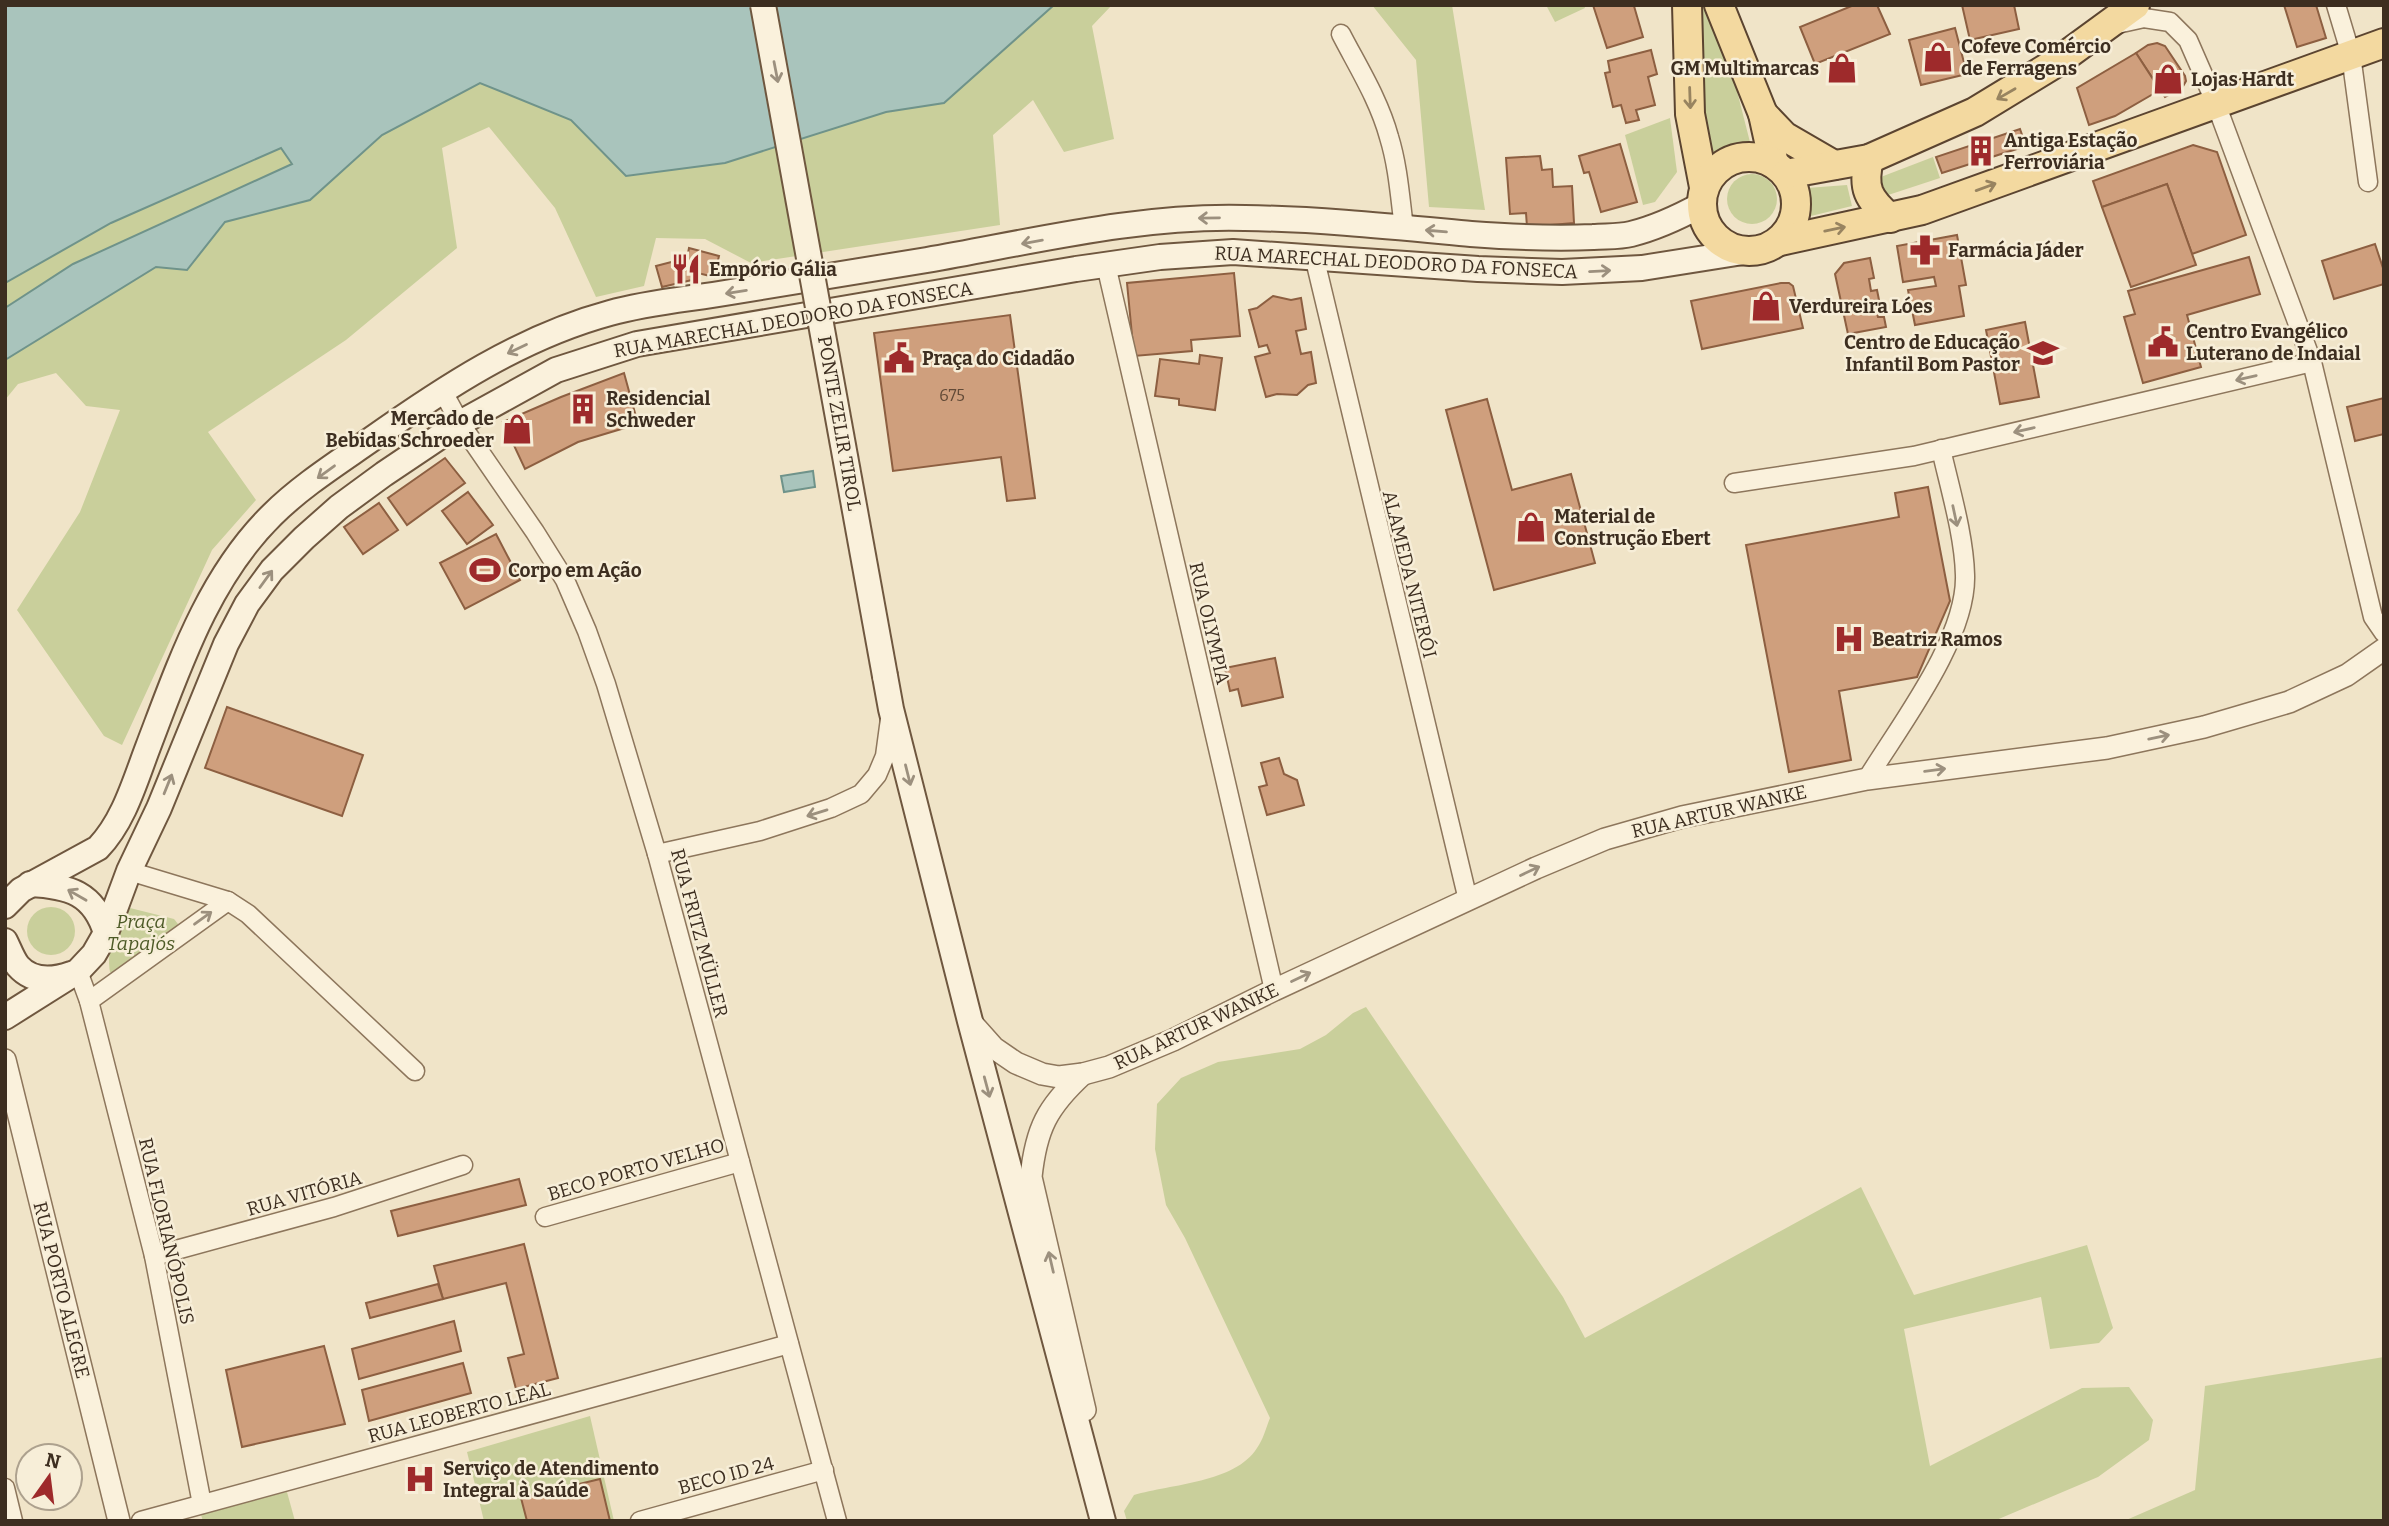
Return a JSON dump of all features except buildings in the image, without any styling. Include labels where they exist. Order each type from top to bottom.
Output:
[{"type":"main road","name":"PONTE ZELIR TIROL","points":[[763,5],[886,669],[891,709],[970,1021],[1104,1521]]},
{"type":"main road","points":[[1687,5],[1690,114],[1704,222],[1713,236],[1726,247],[1743,252],[1762,250],[1780,241],[1922,210],[2384,43]]},
{"type":"main road","points":[[1719,5],[1763,114],[1780,169],[1793,187],[1797,201],[1792,223],[1780,241]]},
{"type":"main road","points":[[1702,196],[1716,170],[1734,159],[1754,157],[1780,169],[1869,159],[1975,112],[2057,62],[2135,5]]},
{"type":"main road","points":[[1763,114],[1784,136],[1834,165]]},
{"type":"main road","points":[[1869,159],[1864,178],[1873,203],[1890,218]]},
{"type":"main road","name":"RUA MARECHAL DEODORO DA FONSECA","points":[[5,906],[30,884],[98,848],[116,825],[206,606],[237,556],[272,515],[318,478],[442,390],[500,357],[545,336],[610,313],[653,304],[1160,222],[1241,218],[1554,239],[1628,235],[1655,226],[1702,196]]},
{"type":"main road","points":[[1504,237],[1507,271]]},
{"type":"main road","name":"RUA MARECHAL DEODORO DA FONSECA","points":[[5,1017],[78,971],[94,954],[106,933],[226,644],[247,604],[272,570],[339,507],[460,423],[556,370],[638,344],[1160,257],[1233,252],[1507,271],[1562,272],[1642,268],[1743,252]]},
{"type":"main road","points":[[545,336],[556,370]]},
{"type":"main road","points":[[30,884],[60,887],[78,894],[101,916],[106,933]]},
{"type":"main road","points":[[5,941],[18,966],[43,979],[55,980],[78,971]]},
{"type":"street","points":[[2336,5],[2351,55],[2368,182]]},
{"type":"street","points":[[2103,27],[2144,18],[2171,22],[2188,40],[2216,104],[2312,362],[2373,617],[2384,633]]},
{"type":"street","points":[[1341,34],[1375,98],[1389,135],[1397,170],[1404,228]]},
{"type":"street","name":"ALAMEDA NITERÓI","points":[[1314,256],[1468,900]]},
{"type":"street","name":"RUA OLYMPIA","points":[[1106,265],[1274,990]]},
{"type":"street","points":[[822,312],[886,669]]},
{"type":"street","points":[[1734,483],[1914,456],[2312,362]]},
{"type":"street","name":"RUA FRITZ MÜLLER","points":[[442,390],[460,423],[565,580],[606,684],[657,854],[837,1521]]},
{"type":"street","points":[[1867,779],[1936,668],[1957,621],[1964,596],[1962,550],[1941,449]]},
{"type":"street","name":"RUA ARTUR WANKE","points":[[970,1021],[994,1048],[1016,1063],[1042,1074],[1059,1077],[1109,1068],[1605,839],[1682,817],[1867,779],[2107,748],[2204,727],[2289,702],[2347,676],[2384,649]]},
{"type":"street","points":[[657,854],[760,831],[831,808],[861,794],[877,775],[885,756],[891,709]]},
{"type":"street","points":[[130,871],[228,901],[247,914],[415,1071]]},
{"type":"street","points":[[89,1002],[228,901]]},
{"type":"street","name":"RUA FLORIANÓPOLIS","points":[[78,971],[89,1002],[154,1256],[202,1504]]},
{"type":"street","name":"RUA PORTO ALEGRE","points":[[5,1060],[119,1521]]},
{"type":"street","name":"RUA ARTUR WANKE","points":[[1083,1074],[1055,1101],[1045,1116],[1033,1153],[1031,1177],[1087,1420],[1104,1521]]},
{"type":"street","name":"BECO PORTO VELHO","points":[[545,1217],[740,1162]]},
{"type":"street","name":"RUA VITÓRIA","points":[[154,1256],[334,1207],[463,1166]]},
{"type":"street","name":"RUA LEOBERTO LEAL","points":[[141,1521],[789,1344]]},
{"type":"street","name":"BECO ID 24","points":[[640,1521],[824,1470]]},
{"type":"street","points":[[5,1488],[13,1521]]},
{"type":"green space","points":[[1054,5],[1112,5],[1092,26],[1114,139],[1064,152],[1033,100],[993,135],[1000,225],[751,263],[705,239],[656,238],[644,286],[596,297],[555,208],[489,127],[442,148],[457,248],[346,340],[208,432],[256,500],[212,550],[122,745],[104,736],[17,610],[80,512],[120,410],[86,406],[56,373],[18,384],[5,400],[5,360],[156,267],[187,270],[225,222],[310,200],[382,135],[480,83],[571,120],[627,175],[725,163],[886,112],[944,103]]},
{"type":"green space","points":[[1372,5],[1452,5],[1485,210],[1429,207],[1416,60]]},
{"type":"green space","points":[[1546,5],[1584,5],[1585,8],[1555,22]]},
{"type":"green space","points":[[1695,5],[1709,5],[1724,40],[1752,150],[1721,156],[1712,162],[1704,126]]},
{"type":"green space","points":[[1670,118],[1677,172],[1655,202],[1643,205],[1625,135]]},
{"type":"green space","points":[[282,147],[293,164],[73,264],[5,308],[5,283],[111,223]]},
{"type":"green space","points":[[1933,157],[1940,178],[1879,198],[1873,180]]},
{"type":"green space","points":[[1752,174],[1769,182],[1777,199],[1769,216],[1752,224],[1735,216],[1727,199],[1735,182]]},
{"type":"green space","points":[[1847,185],[1852,206],[1811,216],[1807,188]]},
{"type":"green space","points":[[51,907],[68,914],[75,931],[68,948],[51,955],[34,948],[27,931],[34,914]]},
{"type":"green space","name":"Praça Tapajós","points":[[130,908],[174,919],[178,924],[176,930],[115,976],[110,972],[111,946],[120,921]]},
{"type":"green space","points":[[1366,1007],[1563,1297],[1585,1338],[1861,1187],[1914,1295],[2087,1245],[2113,1328],[2099,1343],[2050,1349],[2041,1297],[1904,1329],[1930,1466],[2082,1388],[2129,1387],[2153,1420],[2149,1440],[2098,1477],[1994,1521],[1127,1521],[1124,1511],[1134,1495],[1218,1475],[1247,1460],[1263,1438],[1270,1418],[1185,1238],[1166,1205],[1155,1149],[1157,1104],[1181,1078],[1218,1062],[1300,1049],[1326,1035],[1353,1013]]},
{"type":"green space","points":[[2384,1357],[2384,1521],[2124,1521],[2195,1490],[2205,1386]]},
{"type":"green space","points":[[590,1416],[614,1521],[484,1521],[467,1452]]},
{"type":"green space","points":[[287,1492],[295,1521],[203,1521],[200,1512]]},
{"type":"water","points":[[5,5],[1054,5],[944,103],[886,112],[725,163],[626,176],[571,120],[480,83],[382,135],[310,200],[225,222],[187,270],[156,267],[5,360],[5,308],[73,264],[292,164],[281,148],[111,223],[5,283]]},
{"type":"water","points":[[813,471],[815,487],[784,492],[781,476]]},
{"type":"place","name":"Cofeve Comércio de Ferragens","points":[[1938,57]]},
{"type":"place","name":"GM Multimarcas","points":[[1842,68]]},
{"type":"place","name":"Lojas Hardt","points":[[2168,79]]},
{"type":"place","name":"Antiga Estação Ferroviária","points":[[1981,151]]},
{"type":"place","name":"Farmácia Jáder","points":[[1925,250]]},
{"type":"place","name":"Empório Gália","points":[[686,269]]},
{"type":"place","name":"Verdureira Lóes","points":[[1766,306]]},
{"type":"place","name":"Centro Evangélico Luterano de Indaial","points":[[2163,342]]},
{"type":"place","name":"Centro de Educação Infantil Bom Pastor","points":[[2043,353]]},
{"type":"place","name":"Praça do Cidadão","points":[[899,358]]},
{"type":"place","name":"Residencial Schweder","points":[[583,409]]},
{"type":"place","name":"Mercado de Bebidas Schroeder","points":[[517,429]]},
{"type":"place","name":"Material de Construção Ebert","points":[[1531,527]]},
{"type":"place","name":"Corpo em Ação","points":[[485,570]]},
{"type":"place","name":"Beatriz Ramos","points":[[1849,639]]},
{"type":"place","name":"Serviço de Atendimento Integral à Saúde","points":[[420,1479]]}]
